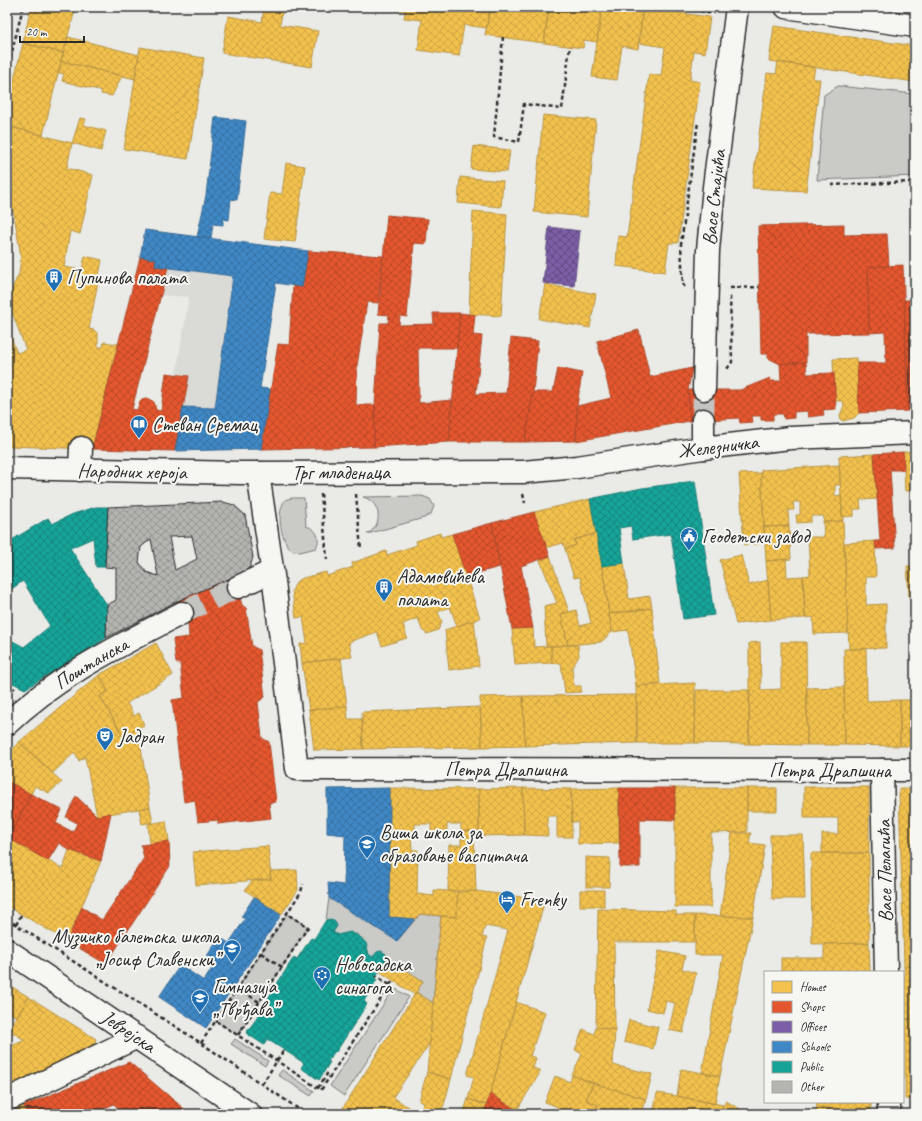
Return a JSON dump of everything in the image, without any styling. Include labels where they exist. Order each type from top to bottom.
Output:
[{"type":"street","name":"Васе Стајића","points":[[704,389],[708,243],[737,7]]},
{"type":"street","points":[[786,7],[915,26]]},
{"type":"street","points":[[703,420],[703,448]]},
{"type":"street","name":"Железничка","points":[[523,472],[577,467],[703,448],[790,438],[915,433]]},
{"type":"street","points":[[80,470],[81,448]]},
{"type":"street","name":"Народних хероја","points":[[7,468],[258,473]]},
{"type":"street","name":"Трг младенаца","points":[[258,473],[523,472]]},
{"type":"street","points":[[238,587],[272,571],[258,473]]},
{"type":"street","name":"Петра Драпшина","points":[[272,571],[297,769],[915,770]]},
{"type":"street","name":"Поштанска","points":[[7,724],[35,699],[89,662],[182,613]]},
{"type":"street","name":"Васе Пелагића","points":[[882,770],[886,971]]},
{"type":"street","name":"Јеврејска","points":[[7,950],[250,1114]]},
{"type":"street","points":[[7,1100],[137,1037]]},
{"type":"street","points":[[889,1103],[889,1114]]},
{"type":"path","points":[[7,72],[23,7]]},
{"type":"path","points":[[672,7],[714,13]]},
{"type":"path","points":[[503,37],[494,138],[519,142],[524,104],[562,109],[570,46]]},
{"type":"path","points":[[831,185],[915,182]]},
{"type":"path","points":[[724,373],[732,362],[730,280]]},
{"type":"path","points":[[730,288],[759,287]]},
{"type":"path","points":[[356,492],[361,549]]},
{"type":"path","points":[[321,493],[327,559]]},
{"type":"path","points":[[201,1043],[302,892],[303,884]]},
{"type":"path","points":[[16,925],[21,914]]},
{"type":"path","points":[[238,1035],[308,927],[287,914]]},
{"type":"path","points":[[7,919],[201,1043],[306,1114]]},
{"type":"path","points":[[261,953],[282,967]]},
{"type":"path","points":[[376,976],[390,985]]},
{"type":"path","points":[[216,1021],[321,1090],[393,980]]},
{"type":"path","points":[[238,988],[259,1002]]},
{"type":"path","points":[[262,1084],[284,1050]]},
{"type":"path","points":[[318,1088],[327,1074],[324,1072]]},
{"type":"shaded area","points":[[838,86],[915,94],[915,176],[817,180],[824,95]]},
{"type":"shaded area","points":[[145,230],[308,251],[302,287],[276,283],[260,387],[270,389],[261,449],[175,451],[189,376],[176,374],[189,297],[160,295],[155,259],[140,257]]},
{"type":"shaded area","points":[[422,496],[430,499],[434,506],[431,514],[424,518],[367,534],[376,525],[378,514],[374,504],[363,497]]},
{"type":"shaded area","points":[[291,498],[304,498],[306,526],[313,529],[317,534],[318,541],[316,548],[300,552],[293,551],[285,541],[282,534],[280,519],[282,505],[285,500]]},
{"type":"shaded area","points":[[329,898],[397,941],[420,914],[441,916],[433,1003],[416,992],[423,981],[387,958],[384,952],[377,952],[373,957],[369,955],[365,943],[359,936],[350,933],[338,935],[333,932],[337,926],[336,924],[332,920],[326,920]]},
{"type":"shaded area","points":[[287,914],[308,927],[238,1035],[216,1021]]},
{"type":"shaded area","points":[[394,988],[409,997],[344,1096],[330,1086]]},
{"type":"shaded area","points":[[235,1039],[268,1061],[265,1066],[231,1044]]},
{"type":"shaded area","points":[[282,1070],[314,1091],[311,1096],[278,1075]]},
{"type":"building: Homes","points":[[31,7],[76,7],[63,53],[23,43]]},
{"type":"building: Homes","points":[[264,7],[283,7],[280,25],[318,31],[312,67],[222,53],[228,16],[262,22]]},
{"type":"building: Homes","points":[[379,7],[406,7],[405,11]]},
{"type":"building: Homes","points":[[406,7],[490,7],[487,28],[464,25],[459,56],[418,50],[422,20],[404,18]]},
{"type":"building: Homes","points":[[490,7],[549,7],[544,43],[485,35]]},
{"type":"building: Homes","points":[[549,7],[602,7],[597,42],[584,40],[583,48],[544,43]]},
{"type":"building: Homes","points":[[602,7],[643,8],[638,49],[622,46],[617,80],[592,77]]},
{"type":"building: Homes","points":[[643,8],[710,17],[705,53],[694,51],[690,80],[700,82],[678,243],[669,243],[665,272],[616,266],[618,236],[627,237],[649,74],[661,76],[665,47],[639,43]]},
{"type":"building: Homes","points":[[774,26],[915,46],[915,82],[769,61]]},
{"type":"building: Homes","points":[[68,37],[139,55],[135,79],[61,61]]},
{"type":"building: Homes","points":[[23,43],[63,53],[43,135],[7,126],[7,107]]},
{"type":"building: Homes","points":[[140,47],[204,58],[188,159],[124,149]]},
{"type":"building: Homes","points":[[61,61],[122,76],[112,96],[101,94],[102,91],[62,81],[64,74],[59,73]]},
{"type":"building: Homes","points":[[778,62],[815,67],[813,79],[820,79],[806,191],[752,188],[767,73],[776,74]]},
{"type":"building: Homes","points":[[543,115],[596,120],[587,217],[534,212]]},
{"type":"building: Homes","points":[[80,118],[86,119],[84,125],[106,131],[101,151],[72,143]]},
{"type":"building: Homes","name":"Пупинова палата","points":[[7,126],[72,143],[67,168],[93,175],[80,234],[70,231],[64,267],[82,270],[85,256],[102,260],[89,329],[94,330],[98,334],[98,347],[103,347],[104,342],[118,344],[92,449],[7,446],[7,327],[17,353],[26,350],[12,312],[11,299],[13,286],[19,274],[21,257],[14,214],[7,194]]},
{"type":"building: Homes","points":[[474,146],[510,150],[507,172],[471,169]]},
{"type":"building: Homes","points":[[286,163],[305,166],[295,242],[264,239],[270,193],[282,194]]},
{"type":"building: Homes","points":[[460,177],[503,181],[501,207],[458,203]]},
{"type":"building: Homes","points":[[473,211],[507,214],[501,316],[469,314]]},
{"type":"building: Homes","points":[[545,284],[596,294],[590,328],[539,319]]},
{"type":"building: Homes","points":[[857,358],[859,413],[854,418],[843,421],[841,420],[840,415],[844,406],[843,401],[835,401],[833,359]]},
{"type":"building: Homes","points":[[915,451],[915,491],[905,491],[903,452]]},
{"type":"building: Homes","points":[[874,454],[877,499],[860,500],[861,509],[854,509],[854,516],[842,517],[839,456]]},
{"type":"building: Homes","points":[[839,465],[840,485],[835,485],[835,496],[841,495],[843,521],[823,522],[824,516],[811,516],[811,522],[797,523],[796,515],[800,515],[800,502],[793,502],[794,510],[788,510],[789,526],[764,527],[761,470]]},
{"type":"building: Homes","points":[[761,473],[765,543],[744,545],[739,474]]},
{"type":"building: Homes","points":[[590,499],[597,533],[574,540],[576,545],[565,549],[563,543],[546,548],[534,512]]},
{"type":"building: Homes","points":[[843,521],[848,633],[814,634],[813,617],[805,618],[803,576],[810,575],[808,537],[824,537],[823,522]]},
{"type":"building: Homes","points":[[789,526],[791,559],[766,561],[764,527]]},
{"type":"building: Homes","name":"Адамовићева палата","points":[[440,533],[441,537],[452,534],[480,618],[457,626],[450,607],[438,612],[442,622],[438,630],[427,634],[422,630],[418,618],[403,624],[407,638],[382,646],[377,632],[349,642],[352,657],[302,663],[300,644],[307,643],[303,617],[296,618],[292,591],[296,582],[303,578],[326,572],[327,576],[353,567],[352,563],[386,551],[387,555],[417,545],[416,541]]},
{"type":"building: Homes","points":[[597,533],[612,632],[601,642],[568,645],[561,614],[576,610],[580,626],[591,623],[580,577],[574,578],[565,549],[576,545],[574,540]]},
{"type":"building: Homes","points":[[875,541],[876,577],[866,577],[866,605],[886,604],[886,648],[849,649],[844,543]]},
{"type":"building: Homes","points":[[741,555],[749,585],[768,580],[771,620],[736,624],[720,560]]},
{"type":"building: Homes","points":[[550,556],[569,612],[561,614],[568,645],[546,646],[544,606],[557,603],[540,560]]},
{"type":"building: Homes","points":[[786,559],[787,577],[803,576],[805,618],[771,620],[766,561]]},
{"type":"building: Homes","points":[[624,563],[629,599],[650,596],[652,608],[609,614],[602,566]]},
{"type":"building: Homes","points":[[907,566],[915,566],[915,597],[909,597]]},
{"type":"building: Homes","points":[[652,608],[660,684],[636,686],[628,630],[612,632],[609,614]]},
{"type":"building: Homes","points":[[913,618],[915,618],[915,652],[914,652]]},
{"type":"building: Homes","points":[[474,620],[479,666],[449,670],[445,630]]},
{"type":"building: Homes","points":[[533,628],[534,647],[551,646],[552,663],[515,665],[512,629]]},
{"type":"building: Homes","points":[[760,642],[761,690],[781,689],[781,642],[806,642],[807,745],[749,744],[749,643]]},
{"type":"building: Homes","points":[[156,643],[173,675],[127,703],[134,716],[139,713],[144,725],[123,736],[100,696],[108,691],[99,675]]},
{"type":"building: Homes","points":[[578,645],[579,656],[572,668],[574,686],[581,686],[581,692],[565,693],[561,663],[552,663],[551,646]]},
{"type":"building: Homes","points":[[844,649],[866,649],[867,701],[900,700],[900,746],[845,745]]},
{"type":"building: Homes","points":[[341,658],[347,706],[309,710],[302,663]]},
{"type":"building: Homes","points":[[99,675],[108,691],[100,696],[123,736],[138,727],[150,807],[97,816],[85,757],[79,761],[75,752],[53,773],[19,742]]},
{"type":"building: Homes","points":[[695,683],[695,743],[637,743],[636,686]]},
{"type":"building: Homes","points":[[844,687],[845,745],[807,745],[807,688]]},
{"type":"building: Homes","points":[[696,690],[750,690],[749,744],[695,743]]},
{"type":"building: Homes","points":[[637,695],[637,743],[525,746],[523,696]]},
{"type":"building: Homes","points":[[523,696],[525,746],[482,747],[480,697]]},
{"type":"building: Homes","points":[[900,700],[915,700],[915,746],[900,746]]},
{"type":"building: Homes","points":[[347,706],[348,719],[362,719],[363,749],[314,750],[309,710]]},
{"type":"building: Homes","points":[[480,707],[482,747],[363,749],[362,712]]},
{"type":"building: Homes","points":[[19,742],[62,782],[49,793],[35,786],[31,794],[7,781],[7,757]]},
{"type":"building: Homes","points":[[804,787],[869,787],[869,853],[822,853],[822,834],[838,834],[838,818],[804,818]]},
{"type":"building: Homes","points":[[390,788],[479,789],[479,831],[461,831],[461,824],[447,824],[447,831],[431,831],[431,824],[415,824],[415,831],[390,831]]},
{"type":"building: Homes","points":[[523,788],[524,835],[479,836],[479,789]]},
{"type":"building: Homes","points":[[523,788],[571,789],[572,837],[557,837],[557,816],[547,816],[548,836],[524,835]]},
{"type":"building: Homes","points":[[619,788],[619,843],[578,844],[578,822],[572,822],[571,789]]},
{"type":"building: Homes","points":[[675,788],[747,788],[747,832],[711,833],[711,907],[675,907]]},
{"type":"building: Homes","points":[[747,788],[777,788],[777,811],[747,811]]},
{"type":"building: Homes","points":[[899,789],[915,789],[915,966],[904,966]]},
{"type":"building: Homes","points":[[150,807],[153,822],[142,824],[139,809]]},
{"type":"building: Homes","points":[[166,821],[169,841],[150,844],[148,824]]},
{"type":"building: Homes","points":[[390,831],[411,831],[412,850],[418,850],[417,894],[434,896],[434,890],[458,892],[456,917],[420,914],[415,919],[389,917]]},
{"type":"building: Homes","points":[[461,831],[474,831],[476,891],[448,891],[449,845],[461,845]]},
{"type":"building: Homes","points":[[732,833],[751,833],[749,843],[765,845],[753,917],[720,916]]},
{"type":"building: Homes","points":[[770,835],[803,835],[805,899],[772,899]]},
{"type":"building: Homes","points":[[7,837],[63,869],[69,850],[101,861],[67,941],[7,906]]},
{"type":"building: Homes","points":[[268,846],[271,879],[196,885],[193,852]]},
{"type":"building: Homes","points":[[811,853],[869,853],[869,943],[812,944]]},
{"type":"building: Homes","points":[[586,857],[610,858],[609,887],[586,887]]},
{"type":"building: Homes","points":[[297,870],[298,890],[281,915],[245,890],[252,881],[271,879],[270,871]]},
{"type":"building: Homes","points":[[580,890],[604,890],[604,906],[580,906]]},
{"type":"building: Homes","points":[[476,891],[545,900],[487,1105],[468,1099],[474,1077],[467,1075],[508,930],[485,926],[482,937],[487,938],[451,1079],[427,1072],[441,916],[456,917],[458,892]]},
{"type":"building: Homes","points":[[598,909],[676,911],[676,915],[695,915],[695,942],[614,942],[615,1030],[596,1027]]},
{"type":"building: Homes","points":[[695,915],[753,917],[720,1076],[702,1073],[723,955],[695,955]]},
{"type":"building: Homes","points":[[869,943],[870,971],[781,971],[781,958],[824,958],[824,944]]},
{"type":"building: Homes","points":[[659,951],[685,956],[682,969],[696,973],[683,1033],[669,1030],[675,1003],[666,1001],[663,1013],[647,1009]]},
{"type":"building: Homes","points":[[387,958],[423,981],[415,995],[379,971]]},
{"type":"building: Homes","points":[[904,966],[915,966],[915,1019],[905,1019]]},
{"type":"building: Homes","points":[[7,984],[29,997],[17,1017],[7,1012]]},
{"type":"building: Homes","points":[[416,992],[433,1003],[430,1043],[393,1097],[417,1113],[339,1114]]},
{"type":"building: Homes","points":[[29,997],[96,1039],[91,1051],[7,1089],[7,1048],[25,1040],[8,1030]]},
{"type":"building: Homes","points":[[516,1002],[545,1012],[530,1056],[536,1058],[533,1068],[541,1071],[517,1110],[490,1094]]},
{"type":"building: Homes","points":[[905,1019],[915,1019],[915,1100],[905,1099]]},
{"type":"building: Homes","points":[[629,1020],[658,1027],[653,1049],[624,1042]]},
{"type":"building: Homes","points":[[596,1027],[615,1030],[613,1065],[652,1074],[646,1099],[572,1075],[582,1054],[575,1050],[583,1029],[594,1034]]},
{"type":"building: Homes","points":[[681,1069],[720,1076],[715,1104],[677,1096]]},
{"type":"building: Homes","points":[[427,1072],[451,1079],[444,1105],[439,1114],[417,1114],[424,1103],[419,1101]]},
{"type":"building: Homes","points":[[572,1075],[593,1083],[586,1100],[598,1105],[594,1114],[555,1114],[558,1107],[545,1102],[555,1076],[570,1082]]},
{"type":"building: Homes","points":[[593,1083],[646,1099],[640,1114],[594,1114],[598,1105],[586,1100]]},
{"type":"building: Homes","points":[[657,1093],[723,1105],[718,1114],[653,1114]]},
{"type":"building: Homes","points":[[468,1099],[487,1105],[484,1114],[463,1114]]},
{"type":"building: Homes","points":[[726,1101],[740,1109],[737,1114],[718,1114]]},
{"type":"building: Homes","points":[[817,1103],[871,1103],[871,1114],[816,1114]]},
{"type":"building: Homes","points":[[24,1106],[27,1114],[7,1114],[7,1113]]},
{"type":"building: Homes","points":[[759,1110],[783,1114],[757,1114]]},
{"type":"building: Shops","points":[[387,215],[428,219],[426,244],[414,243],[407,317],[400,316],[399,325],[434,324],[433,313],[460,313],[457,348],[418,348],[419,403],[452,400],[449,442],[374,447],[380,323],[388,323],[389,315],[378,314]]},
{"type":"building: Shops","points":[[844,224],[844,235],[887,234],[889,266],[868,267],[869,333],[806,334],[806,362],[780,364],[768,358],[768,354],[761,354],[758,226]]},
{"type":"building: Shops","points":[[308,251],[383,256],[378,303],[367,302],[357,366],[356,405],[375,405],[374,447],[261,449],[278,344],[289,345],[293,286],[302,287]]},
{"type":"building: Shops","points":[[140,257],[156,259],[155,266],[168,267],[132,409],[137,410],[140,401],[147,398],[154,402],[156,410],[161,411],[166,373],[189,376],[175,451],[92,449]]},
{"type":"building: Shops","points":[[903,265],[908,411],[859,413],[857,363],[886,363],[885,332],[869,333],[868,267]]},
{"type":"building: Shops","points":[[904,300],[915,300],[915,411],[908,411]]},
{"type":"building: Shops","points":[[460,313],[475,315],[473,335],[482,336],[476,394],[506,393],[511,338],[538,341],[533,392],[525,442],[449,442]]},
{"type":"building: Shops","points":[[639,330],[650,377],[692,368],[688,390],[690,421],[576,441],[577,406],[611,398],[597,341]]},
{"type":"building: Shops","points":[[806,362],[807,374],[834,373],[836,409],[823,410],[824,415],[808,417],[807,411],[794,412],[794,418],[784,419],[783,414],[773,414],[773,420],[761,420],[761,416],[751,416],[752,422],[740,423],[739,418],[690,421],[688,390],[740,390],[770,378],[771,381],[781,381],[780,364]]},
{"type":"building: Shops","points":[[558,368],[582,373],[577,406],[576,441],[525,442],[533,392],[553,392]]},
{"type":"building: Shops","points":[[903,452],[904,470],[890,470],[895,548],[876,549],[875,541],[880,541],[874,454]]},
{"type":"building: Shops","points":[[534,512],[550,556],[521,566],[533,628],[512,629],[492,523]]},
{"type":"building: Shops","points":[[492,523],[500,567],[466,576],[452,534]]},
{"type":"building: Shops","points":[[234,575],[242,605],[246,608],[252,646],[259,650],[265,697],[258,702],[262,738],[269,742],[276,802],[269,803],[271,818],[218,824],[218,820],[198,822],[195,800],[184,802],[172,700],[184,698],[180,663],[176,663],[173,639],[189,637],[188,623],[175,602]]},
{"type":"building: Shops","points":[[7,781],[31,794],[13,830],[7,828]]},
{"type":"building: Shops","points":[[619,788],[675,788],[675,820],[640,819],[640,867],[620,867]]},
{"type":"building: Shops","points":[[31,794],[62,810],[56,823],[73,832],[77,823],[66,817],[76,796],[97,816],[111,813],[101,861],[69,850],[59,843],[48,861],[8,838]]},
{"type":"building: Shops","points":[[169,841],[170,866],[106,964],[67,941],[82,907],[102,920],[144,858],[141,845]]},
{"type":"building: Shops","points":[[129,1062],[183,1108],[175,1114],[123,1114],[114,1104],[92,1114],[27,1114],[24,1106]]},
{"type":"building: Shops","points":[[490,1094],[517,1110],[515,1114],[484,1114]]},
{"type":"building: Shops","points":[[183,1108],[190,1114],[175,1114]]},
{"type":"building: Offices","points":[[549,227],[580,231],[574,286],[543,283]]},
{"type":"building: Schools","points":[[215,117],[246,121],[237,200],[231,199],[229,220],[223,219],[223,225],[213,224],[211,238],[197,237],[206,195]]},
{"type":"building: Schools","points":[[145,230],[308,251],[302,287],[276,283],[260,388],[270,389],[261,449],[175,451],[183,407],[215,408],[233,276],[155,266],[156,259],[140,257]]},
{"type":"building: Schools","name":"Виша школа за образовање васпитача","points":[[390,788],[389,917],[415,919],[397,941],[329,898],[328,883],[344,885],[345,835],[327,833],[327,789]]},
{"type":"building: Schools","name":"Музичко балетска школа „Јосиф Славенски”","points":[[254,897],[281,915],[206,1028],[159,997],[180,965],[204,981],[216,962],[207,956],[219,937],[229,943],[245,919],[241,917]]},
{"type":"building: Public","name":"Геодетски завод","points":[[695,481],[714,615],[683,619],[671,534],[633,539],[631,526],[619,528],[624,563],[602,566],[590,499],[642,488]]},
{"type":"building: Public","points":[[96,507],[108,507],[105,567],[96,567],[93,538],[70,548],[107,605],[106,638],[25,689],[7,680],[7,638],[24,647],[50,626],[23,581],[7,592],[7,543],[48,518],[52,524],[73,514]]},
{"type":"building: Public","name":"Новосадска синагога","points":[[331,919],[337,926],[333,932],[338,935],[350,932],[359,936],[366,943],[369,955],[373,957],[377,952],[381,951],[386,954],[387,958],[364,1001],[367,1004],[336,1052],[335,1051],[328,1061],[330,1062],[319,1080],[301,1068],[304,1063],[267,1039],[264,1045],[246,1033],[265,1007],[263,1006],[294,957],[297,959],[311,938],[314,939],[326,920]]},
{"type":"building: Other","points":[[223,502],[234,505],[245,515],[253,557],[250,567],[245,572],[175,602],[106,638],[107,605],[116,600],[116,568],[105,567],[108,507]],"holes":[[[192,536],[197,559],[175,570],[169,537]],[[151,539],[158,576],[146,572],[139,562],[141,547]]]},
{"type":"tunnel","points":[[703,420],[704,389]]},
{"type":"tunnel","points":[[182,613],[238,587]]},
{"type":"place","name":"Пупинова палата","points":[[54,292]]},
{"type":"place","name":"Стеван Сремац","points":[[139,439]]},
{"type":"place","name":"Геодетски завод","points":[[689,551]]},
{"type":"place","name":"Адамовићева палата","points":[[384,602]]},
{"type":"place","name":"Јадран","points":[[105,751]]},
{"type":"place","name":"Виша школа за образовање васпитача","points":[[367,859]]},
{"type":"place","name":"Frenky","points":[[507,914]]},
{"type":"place","name":"Музичко балетска школа „Јосиф Славенски”","points":[[232,963]]},
{"type":"place","name":"Новосадска синагога","points":[[322,990]]},
{"type":"place","name":"Гимназија „Тврђава”","points":[[200,1013]]}]
